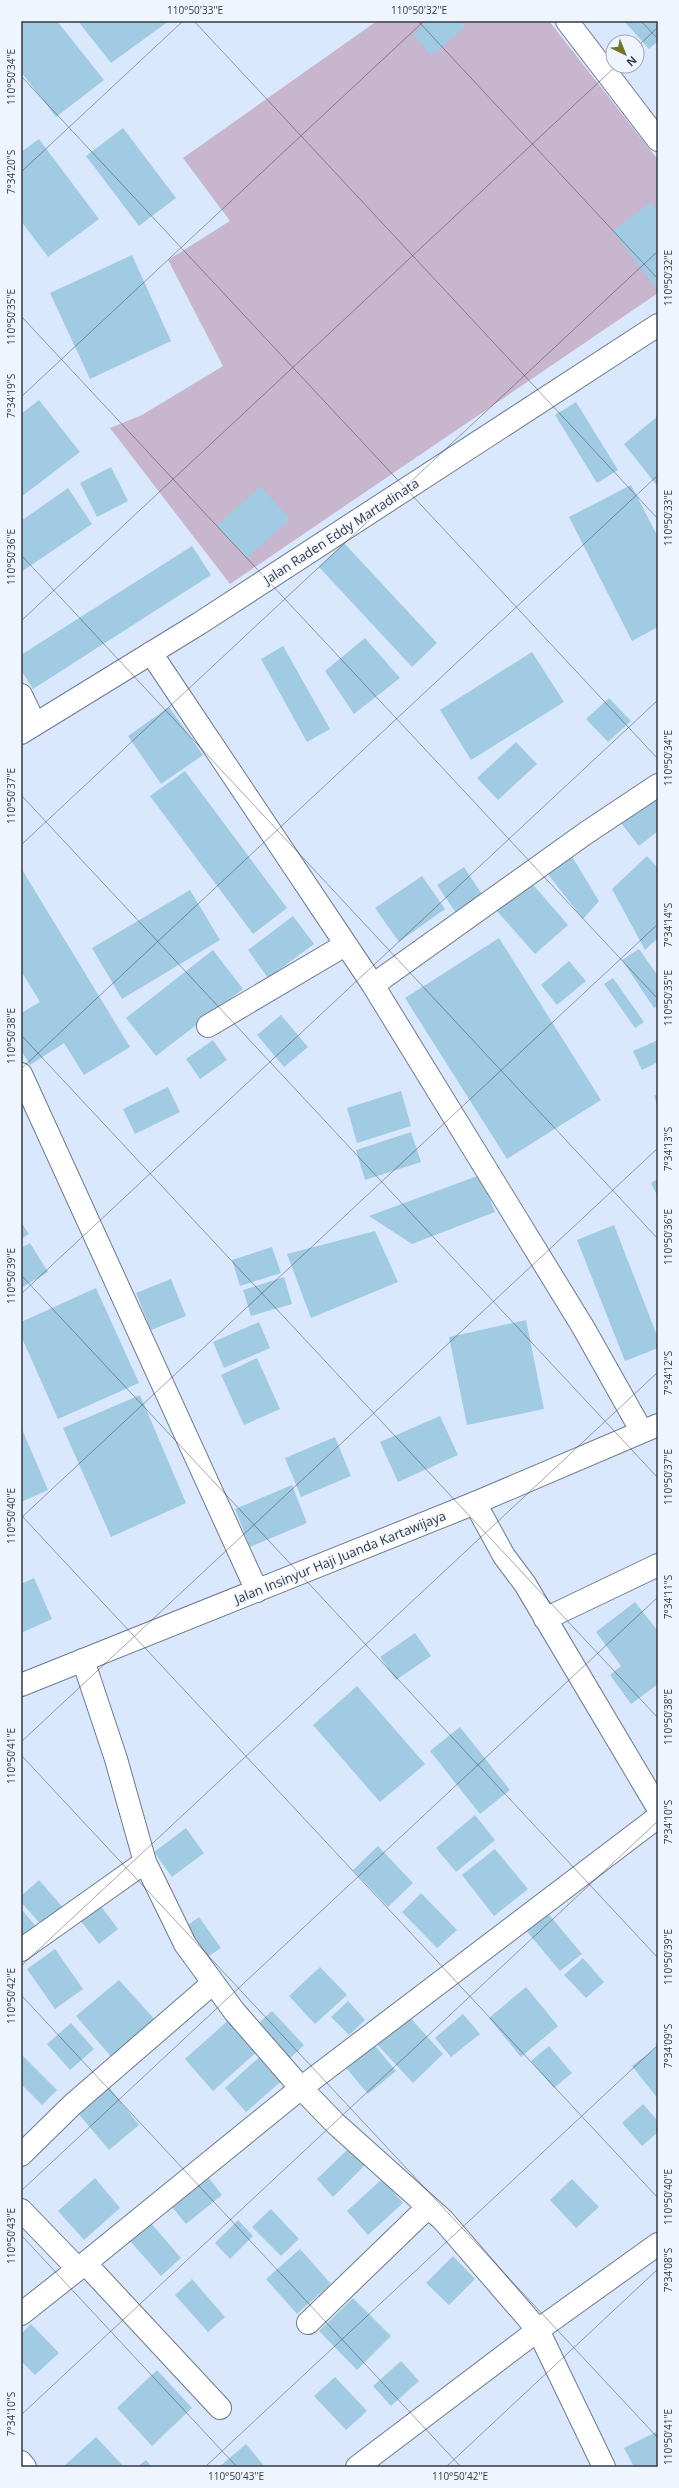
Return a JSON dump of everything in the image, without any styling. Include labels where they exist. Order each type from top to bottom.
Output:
[{"type":"street","points":[[567,21],[658,140]]},
{"type":"street","name":"Jalan Raden Eddy Martadinata","points":[[28,729],[151,652],[658,325]]},
{"type":"street","points":[[151,652],[373,985],[583,1327],[649,1428]]},
{"type":"street","points":[[21,695],[28,729]]},
{"type":"street","points":[[373,985],[586,833],[658,785]]},
{"type":"street","points":[[208,1026],[345,945]]},
{"type":"street","points":[[21,1074],[257,1591]]},
{"type":"street","name":"Jalan Insinyur Haji Juanda Kartawijaya","points":[[21,1685],[475,1502],[649,1428]]},
{"type":"street","points":[[475,1502],[504,1556],[525,1584],[658,1808]]},
{"type":"street","points":[[545,1619],[658,1565]]},
{"type":"street","points":[[83,1660],[116,1759],[145,1862],[185,1944],[234,2011],[301,2088],[336,2124],[443,2220],[538,2330],[604,2467]]},
{"type":"street","points":[[21,2314],[301,2088],[658,1816]]},
{"type":"street","points":[[21,1950],[145,1862]]},
{"type":"street","points":[[21,2155],[72,2105],[213,1983]]},
{"type":"street","points":[[308,2323],[428,2207]]},
{"type":"street","points":[[21,2210],[81,2266],[220,2408]]},
{"type":"street","points":[[358,2467],[538,2330],[658,2244]]},
{"type":"street","points":[[21,2462],[25,2467]]},
{"type":"shaded area","points":[[377,21],[549,21],[658,160],[658,293],[230,584],[110,428],[142,415],[223,366],[168,260],[230,221],[183,158]]},
{"type":"building","points":[[21,21],[57,21],[104,80],[56,117],[21,72]]},
{"type":"building","points":[[78,21],[169,21],[111,63]]},
{"type":"building","points":[[428,21],[460,21],[465,27],[431,56],[413,34]]},
{"type":"building","points":[[624,21],[658,21],[658,41],[649,49],[645,45],[645,34],[636,34]]},
{"type":"building","points":[[123,128],[176,198],[139,226],[86,156]]},
{"type":"building","points":[[39,139],[99,219],[48,257],[21,221],[21,152]]},
{"type":"building","points":[[651,202],[658,212],[658,291],[613,231]]},
{"type":"building","points":[[132,255],[171,341],[90,379],[50,293]]},
{"type":"building","points":[[39,400],[80,452],[21,497],[21,414]]},
{"type":"building","points":[[576,402],[618,470],[597,483],[555,415]]},
{"type":"building","points":[[658,416],[658,487],[624,444]]},
{"type":"building","points":[[111,467],[128,501],[97,517],[80,483]]},
{"type":"building","points":[[631,485],[658,537],[658,627],[632,641],[569,517]]},
{"type":"building","points":[[260,486],[290,519],[247,558],[217,526]]},
{"type":"building","points":[[68,488],[92,524],[21,572],[21,521]]},
{"type":"building","points":[[344,543],[437,643],[412,667],[319,567]]},
{"type":"building","points":[[192,546],[211,575],[33,689],[21,670],[21,655]]},
{"type":"building","points":[[365,638],[400,678],[354,714],[325,671]]},
{"type":"building","points":[[283,646],[330,729],[307,742],[261,659]]},
{"type":"building","points":[[532,652],[564,702],[471,760],[440,710]]},
{"type":"building","points":[[609,698],[631,721],[608,742],[586,719]]},
{"type":"building","points":[[169,707],[203,755],[161,784],[128,736]]},
{"type":"building","points":[[516,742],[537,764],[498,800],[477,778]]},
{"type":"building","points":[[185,771],[287,908],[253,934],[150,796]]},
{"type":"building","points":[[655,795],[658,798],[658,831],[639,846],[621,823]]},
{"type":"building","points":[[568,850],[599,901],[583,919],[544,869]]},
{"type":"building","points":[[647,856],[658,868],[658,938],[645,950],[612,889]]},
{"type":"building","points":[[464,867],[483,896],[456,913],[437,885]]},
{"type":"building","points":[[21,868],[130,1047],[84,1075],[64,1043],[30,1065],[21,1050],[21,1013],[40,1002],[21,971]]},
{"type":"building","points":[[422,876],[445,909],[399,942],[375,908]]},
{"type":"building","points":[[530,881],[568,925],[535,954],[496,910]]},
{"type":"building","points":[[190,890],[220,940],[122,999],[92,948]]},
{"type":"building","points":[[293,916],[314,944],[268,978],[248,950]]},
{"type":"building","points":[[499,938],[601,1100],[507,1159],[405,998]]},
{"type":"building","points":[[639,949],[658,976],[658,1005],[654,1008],[622,960]]},
{"type":"building","points":[[213,950],[243,989],[156,1056],[126,1018]]},
{"type":"building","points":[[569,961],[586,981],[557,1005],[541,985]]},
{"type":"building","points":[[613,978],[644,1022],[635,1028],[604,984]]},
{"type":"building","points":[[281,1015],[308,1047],[284,1067],[257,1035]]},
{"type":"building","points":[[213,1040],[227,1060],[200,1079],[186,1059]]},
{"type":"building","points":[[658,1040],[658,1062],[642,1070],[633,1051]]},
{"type":"building","points":[[168,1087],[180,1112],[135,1134],[123,1109]]},
{"type":"building","points":[[401,1091],[411,1126],[357,1143],[347,1108]]},
{"type":"building","points":[[658,1094],[658,1107],[654,1096]]},
{"type":"building","points":[[411,1132],[421,1162],[365,1180],[356,1150]]},
{"type":"building","points":[[480,1175],[495,1212],[412,1244],[369,1216]]},
{"type":"building","points":[[658,1179],[658,1197],[651,1183]]},
{"type":"building","points":[[21,1222],[29,1234],[21,1239]]},
{"type":"building","points":[[614,1225],[658,1338],[658,1348],[625,1361],[577,1240]]},
{"type":"building","points":[[375,1231],[398,1282],[311,1318],[287,1254]]},
{"type":"building","points":[[30,1243],[48,1272],[21,1288],[21,1248]]},
{"type":"building","points":[[272,1247],[281,1273],[240,1286],[232,1260]]},
{"type":"building","points":[[284,1277],[292,1304],[251,1316],[243,1290]]},
{"type":"building","points":[[171,1279],[186,1316],[151,1330],[136,1293]]},
{"type":"building","points":[[96,1288],[139,1383],[58,1419],[21,1336],[21,1322]]},
{"type":"building","points":[[526,1320],[544,1409],[467,1425],[449,1337]]},
{"type":"building","points":[[259,1322],[270,1348],[224,1368],[213,1342]]},
{"type":"building","points":[[257,1358],[280,1409],[244,1425],[221,1375]]},
{"type":"building","points":[[140,1395],[186,1503],[111,1537],[63,1428]]},
{"type":"building","points":[[440,1416],[458,1455],[398,1482],[380,1442]]},
{"type":"building","points":[[21,1427],[48,1490],[21,1502]]},
{"type":"building","points":[[335,1437],[351,1476],[301,1497],[285,1458]]},
{"type":"building","points":[[292,1485],[307,1523],[250,1547],[235,1509]]},
{"type":"building","points":[[34,1578],[52,1619],[21,1633],[21,1584]]},
{"type":"building","points":[[635,1602],[658,1631],[658,1684],[631,1704],[610,1675],[621,1666],[596,1632]]},
{"type":"building","points":[[415,1633],[431,1656],[396,1680],[380,1657]]},
{"type":"building","points":[[357,1686],[425,1764],[380,1802],[313,1725]]},
{"type":"building","points":[[460,1727],[510,1790],[480,1814],[430,1751]]},
{"type":"building","points":[[475,1815],[495,1840],[456,1872],[436,1848]]},
{"type":"building","points":[[186,1828],[204,1853],[172,1877],[154,1852]]},
{"type":"building","points":[[378,1846],[413,1883],[388,1907],[353,1870]]},
{"type":"building","points":[[495,1849],[528,1889],[494,1916],[462,1875]]},
{"type":"building","points":[[39,1880],[65,1910],[44,1928],[21,1902],[21,1896]]},
{"type":"building","points":[[421,1893],[457,1930],[437,1948],[402,1912]]},
{"type":"building","points":[[100,1905],[118,1929],[99,1944],[80,1920]]},
{"type":"building","points":[[21,1909],[41,1932],[21,1945]]},
{"type":"building","points":[[546,1911],[582,1954],[560,1971],[525,1929]]},
{"type":"building","points":[[199,1917],[221,1948],[206,1958],[185,1927]]},
{"type":"building","points":[[55,1949],[83,1989],[55,2009],[27,1969]]},
{"type":"building","points":[[583,1958],[604,1982],[586,1998],[564,1975]]},
{"type":"building","points":[[320,1967],[347,1995],[315,2024],[289,1996]]},
{"type":"building","points":[[119,1980],[157,2022],[113,2059],[76,2016]]},
{"type":"building","points":[[526,1987],[558,2026],[521,2057],[489,2018]]},
{"type":"building","points":[[348,2001],[365,2020],[349,2035],[331,2017]]},
{"type":"building","points":[[272,2011],[304,2045],[286,2062],[254,2027]]},
{"type":"building","points":[[405,2012],[443,2054],[413,2083],[374,2041]]},
{"type":"building","points":[[463,2014],[480,2034],[451,2057],[435,2038]]},
{"type":"building","points":[[232,2017],[260,2049],[213,2091],[185,2059]]},
{"type":"building","points":[[71,2023],[94,2049],[70,2070],[47,2044]]},
{"type":"building","points":[[371,2041],[396,2071],[368,2094],[343,2064]]},
{"type":"building","points":[[549,2046],[572,2073],[554,2088],[531,2061]]},
{"type":"building","points":[[658,2046],[658,2099],[632,2066]]},
{"type":"building","points":[[265,2052],[286,2077],[246,2112],[225,2088]]},
{"type":"building","points":[[22,2055],[57,2090],[42,2105],[21,2084]]},
{"type":"building","points":[[108,2086],[139,2125],[109,2150],[77,2112]]},
{"type":"building","points":[[643,2104],[658,2121],[658,2132],[642,2146],[622,2123]]},
{"type":"building","points":[[350,2147],[366,2164],[333,2197],[317,2179]]},
{"type":"building","points":[[205,2173],[222,2195],[186,2224],[168,2202]]},
{"type":"building","points":[[95,2178],[120,2208],[84,2240],[58,2211]]},
{"type":"building","points":[[382,2179],[403,2203],[368,2235],[347,2211]]},
{"type":"building","points":[[572,2179],[599,2207],[576,2228],[550,2200]]},
{"type":"building","points":[[271,2209],[299,2239],[281,2256],[252,2227]]},
{"type":"building","points":[[238,2220],[253,2236],[230,2259],[215,2243]]},
{"type":"building","points":[[151,2223],[181,2258],[161,2276],[130,2241]]},
{"type":"building","points":[[300,2249],[331,2284],[297,2314],[266,2279]]},
{"type":"building","points":[[453,2256],[475,2279],[449,2305],[426,2283]]},
{"type":"building","points":[[192,2279],[225,2317],[208,2332],[175,2295]]},
{"type":"building","points":[[353,2298],[391,2336],[357,2370],[319,2331]]},
{"type":"building","points":[[31,2324],[59,2353],[35,2375],[21,2361],[21,2334]]},
{"type":"building","points":[[401,2361],[419,2381],[391,2406],[373,2386]]},
{"type":"building","points":[[157,2370],[192,2408],[152,2446],[117,2408]]},
{"type":"building","points":[[335,2377],[367,2411],[346,2430],[314,2396]]},
{"type":"building","points":[[656,2432],[658,2435],[658,2467],[634,2467],[624,2448]]},
{"type":"building","points":[[96,2437],[124,2467],[63,2467]]},
{"type":"building","points":[[246,2444],[265,2467],[219,2467]]},
{"type":"building","points":[[146,2460],[152,2467],[137,2467]]}]
